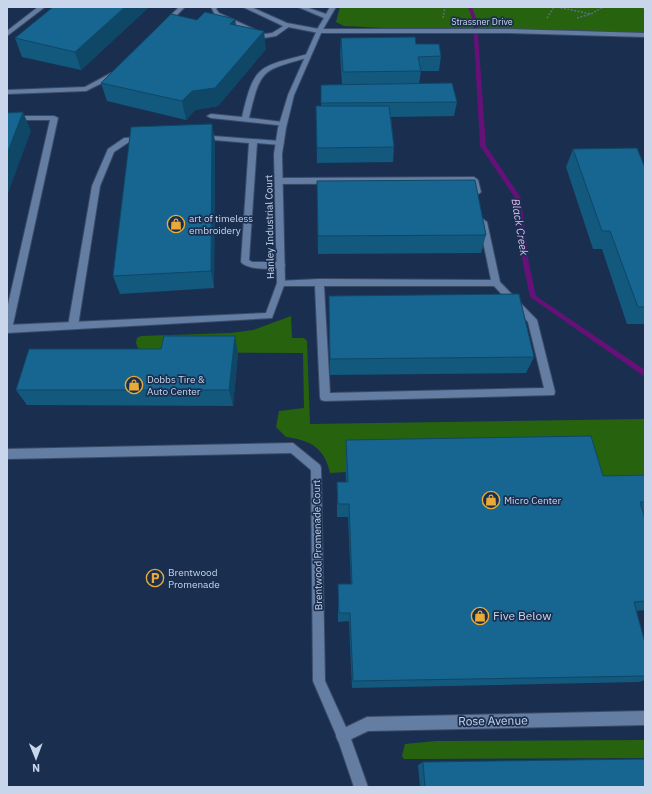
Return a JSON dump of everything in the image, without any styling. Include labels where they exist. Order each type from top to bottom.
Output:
[{"type":"street","points":[[7,34],[42,7]]},
{"type":"street","points":[[159,29],[182,7]]},
{"type":"street","points":[[215,7],[213,8],[217,14],[264,36],[274,35],[287,26]]},
{"type":"street","points":[[246,7],[287,26],[319,31]]},
{"type":"street","points":[[301,7],[327,18]]},
{"type":"street","name":"Hanley Industrial Court","points":[[7,329],[269,316],[281,283],[280,181],[278,154],[283,124],[291,95],[319,31],[332,7]]},
{"type":"street","name":"Strassner Drive","points":[[319,31],[451,31],[645,35]]},
{"type":"street","points":[[245,120],[256,79],[262,71],[272,66],[308,56]]},
{"type":"street","points":[[7,92],[86,89],[108,78],[120,67]]},
{"type":"street","points":[[212,116],[283,124]]},
{"type":"street","points":[[7,118],[54,118],[10,305],[7,329]]},
{"type":"street","points":[[193,137],[280,143]]},
{"type":"street","points":[[73,326],[96,186],[111,151],[127,140],[149,138]]},
{"type":"street","points":[[253,141],[245,262],[251,265],[281,265]]},
{"type":"street","points":[[280,181],[474,180],[479,202]]},
{"type":"street","points":[[319,282],[325,397],[550,392],[532,320],[496,282],[482,216]]},
{"type":"street","points":[[281,283],[496,282]]},
{"type":"street","name":"Brentwood Promenade Court","points":[[7,454],[293,448],[316,468],[319,681],[343,736],[361,787]]},
{"type":"street","name":"Rose Avenue","points":[[343,736],[367,724],[645,718]]},
{"type":"path","points":[[547,19],[552,13],[554,7]]},
{"type":"path","points":[[557,7],[591,14],[603,7]]},
{"type":"green space","points":[[340,7],[645,7],[645,35],[442,31],[344,26],[336,22]]},
{"type":"green space","points":[[291,316],[292,338],[304,338],[307,341],[310,424],[645,419],[645,485],[346,472],[330,473],[328,464],[320,451],[302,440],[286,437],[276,427],[279,411],[304,408],[303,353],[140,352],[136,343],[137,338],[141,336],[231,333],[253,330]]},
{"type":"green space","points":[[645,740],[645,758],[404,759],[402,756],[405,744],[436,741]]},
{"type":"building","points":[[53,7],[125,7],[75,52],[15,38]]},
{"type":"building","points":[[205,12],[235,19],[230,24],[264,31],[215,88],[192,91],[182,101],[101,83],[171,14],[197,20]]},
{"type":"building","points":[[415,37],[416,44],[439,44],[441,56],[418,57],[421,71],[343,72],[341,38]]},
{"type":"building","points":[[452,83],[457,102],[321,103],[321,85]]},
{"type":"building","points":[[316,106],[389,106],[394,147],[317,148]]},
{"type":"building","points":[[23,112],[7,154],[7,113]]},
{"type":"building","points":[[212,124],[211,271],[113,276],[131,127]]},
{"type":"building","points":[[637,148],[645,168],[645,307],[638,307],[610,231],[602,231],[573,149]]},
{"type":"building","points":[[475,180],[486,235],[318,236],[317,181]]},
{"type":"building","points":[[519,294],[534,357],[330,359],[329,296]]},
{"type":"building","points":[[164,336],[235,336],[229,390],[16,390],[29,349],[161,349]]},
{"type":"building","points":[[591,436],[603,476],[645,475],[645,502],[640,502],[645,519],[645,601],[634,602],[645,643],[645,676],[353,681],[350,613],[339,613],[338,584],[352,584],[349,504],[338,504],[337,482],[348,482],[346,440]]},
{"type":"building","points":[[645,759],[645,787],[425,787],[423,762]]},
{"type":"waterway","name":"Black Creek","points":[[470,7],[475,21],[483,146],[518,198],[526,264],[533,297],[645,374]]},
{"type":"place","name":"art of timeless embroidery","points":[[176,224]]},
{"type":"place","name":"Dobbs Tire & Auto Center","points":[[134,385]]},
{"type":"place","name":"Micro Center","points":[[491,500]]},
{"type":"place","name":"Brentwood Promenade","points":[[155,578]]},
{"type":"place","name":"Five Below","points":[[480,616]]}]
